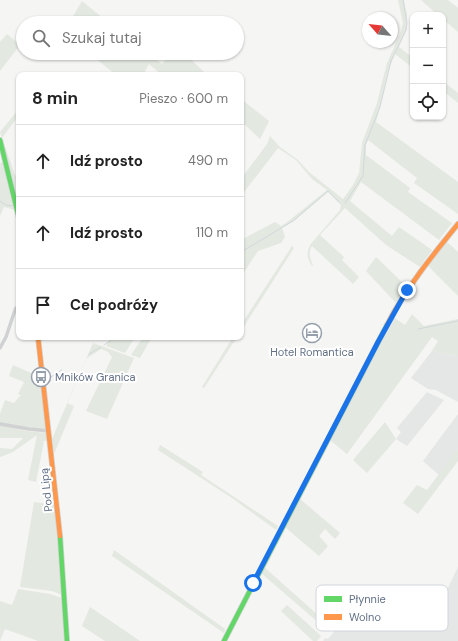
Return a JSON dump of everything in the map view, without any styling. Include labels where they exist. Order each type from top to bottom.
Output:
[{"type":"street","points":[[0,140],[16,207]]},
{"type":"street","points":[[224,641],[378,342],[409,286],[458,224]]},
{"type":"street","points":[[0,348],[16,313]]},
{"type":"street","name":"Pod Lipą","points":[[38,340],[61,544],[67,641]]},
{"type":"street","points":[[0,424],[49,431]]},
{"type":"shaded area","points":[[398,0],[404,0],[407,15],[407,29],[399,47],[410,56],[410,66],[395,54],[389,70],[376,122],[458,182],[458,214],[414,183],[417,178],[368,140],[366,145],[366,155],[410,188],[408,192],[452,223],[439,240],[361,182],[350,201],[392,236],[399,227],[432,250],[420,267],[386,245],[345,208],[320,235],[344,257],[342,260],[359,277],[353,284],[312,246],[310,258],[313,265],[312,266],[308,256],[310,245],[340,210],[341,205],[328,192],[294,221],[282,228],[285,237],[281,243],[258,251],[244,272],[244,238],[275,222],[281,226],[327,190],[312,179],[296,160],[278,148],[244,192],[244,175],[267,144],[270,136],[280,147],[298,160],[309,172],[343,199],[359,173],[362,143],[377,103],[387,63],[394,48],[398,48],[398,38],[403,23]]},
{"type":"shaded area","points":[[421,0],[448,0],[458,8],[458,32],[446,22],[446,12],[435,12]]},
{"type":"shaded area","points":[[82,1],[100,16],[73,16]]},
{"type":"shaded area","points":[[7,34],[16,42],[16,50],[0,71],[0,42]]},
{"type":"shaded area","points":[[98,60],[157,60],[162,64],[166,60],[191,60],[204,72],[158,72],[149,64],[145,72],[112,72]]},
{"type":"shaded area","points":[[446,83],[458,93],[458,103],[446,93]]},
{"type":"shaded area","points":[[244,101],[269,121],[260,139],[244,124]]},
{"type":"shaded area","points":[[16,112],[16,119],[2,138],[0,132]]},
{"type":"shaded area","points":[[2,138],[16,176],[16,198]]},
{"type":"shaded area","points":[[3,162],[15,210],[4,207],[0,216],[0,163]]},
{"type":"shaded area","points":[[447,242],[458,252],[458,296],[428,266]]},
{"type":"shaded area","points":[[292,246],[294,248],[244,326],[244,320]]},
{"type":"shaded area","points":[[376,257],[406,286],[396,303],[366,271]]},
{"type":"shaded area","points":[[412,314],[424,326],[458,319],[458,356],[432,351],[438,341],[432,337],[347,454],[330,440],[393,317],[405,325]]},
{"type":"shaded area","points":[[109,340],[133,340],[125,353],[106,346]]},
{"type":"shaded area","points":[[141,340],[150,340],[140,358],[131,355]]},
{"type":"shaded area","points":[[231,340],[235,340],[204,388],[202,387]]},
{"type":"shaded area","points":[[93,343],[134,358],[107,419],[86,411],[112,357],[108,352],[101,349],[86,359]]},
{"type":"shaded area","points":[[432,351],[458,356],[458,402],[436,390],[428,389],[411,378]]},
{"type":"shaded area","points":[[13,365],[40,377],[47,430],[0,423],[0,414],[5,400],[14,403],[21,395],[18,394],[24,382],[9,376]]},
{"type":"shaded area","points":[[427,392],[444,400],[407,446],[396,439],[401,432],[397,428]]},
{"type":"shaded area","points":[[67,403],[74,406],[54,454],[52,439]]},
{"type":"shaded area","points":[[458,414],[458,449],[439,475],[423,461]]},
{"type":"shaded area","points":[[385,422],[396,439],[367,473],[353,460]]},
{"type":"shaded area","points":[[0,425],[27,431],[47,433],[48,440],[44,441],[36,482],[28,480],[37,435],[13,452],[0,457],[0,448],[12,449],[23,438],[0,438]]},
{"type":"shaded area","points":[[160,445],[203,472],[201,475],[278,526],[276,530],[232,498],[158,450]]},
{"type":"shaded area","points":[[458,449],[458,461],[418,514],[403,503],[417,485],[427,490]]},
{"type":"shaded area","points":[[300,499],[340,533],[335,539],[325,529],[319,536],[328,546],[319,556],[285,527]]},
{"type":"shaded area","points":[[34,502],[55,505],[62,595],[52,591],[20,587]]},
{"type":"shaded area","points":[[114,550],[225,629],[224,633],[112,556]]},
{"type":"shaded area","points":[[264,567],[316,613],[316,620],[261,573]]},
{"type":"shaded area","points":[[458,567],[458,641],[323,641],[325,638],[328,639],[334,631],[448,631],[448,588]]},
{"type":"shaded area","points":[[18,589],[50,594],[62,598],[65,641],[38,641],[5,629],[0,641],[0,601],[12,605]]},
{"type":"shaded area","points":[[287,605],[321,636],[317,641],[313,641],[281,611]]},
{"type":"shaded area","points":[[90,607],[140,641],[105,641],[82,626]]},
{"type":"waterway","points":[[345,203],[363,176],[365,145],[380,107],[391,61],[406,30],[407,23],[403,0]]},
{"type":"waterway","points":[[244,250],[293,221],[328,191],[339,202]]},
{"type":"waterway","points":[[0,201],[6,205],[14,206]]},
{"type":"waterway","points":[[418,329],[458,321]]},
{"type":"waterway","points":[[104,345],[110,341]]},
{"type":"waterway","points":[[89,354],[101,347]]},
{"type":"waterway","points":[[46,380],[62,370]]},
{"type":"traffic: fast","points":[[0,140],[16,206]]},
{"type":"traffic: fast","points":[[224,641],[387,325]]},
{"type":"traffic: fast","points":[[60,536],[67,641]]},
{"type":"traffic: slow","points":[[387,325],[394,311],[411,285],[458,224]]},
{"type":"traffic: slow","points":[[38,340],[60,536]]},
{"type":"place","name":"Hotel Romantica","points":[[312,333]]},
{"type":"place","name":"Mników Granica","points":[[41,377]]},
{"type":"route","points":[[253,583],[378,342],[407,290]]}]
